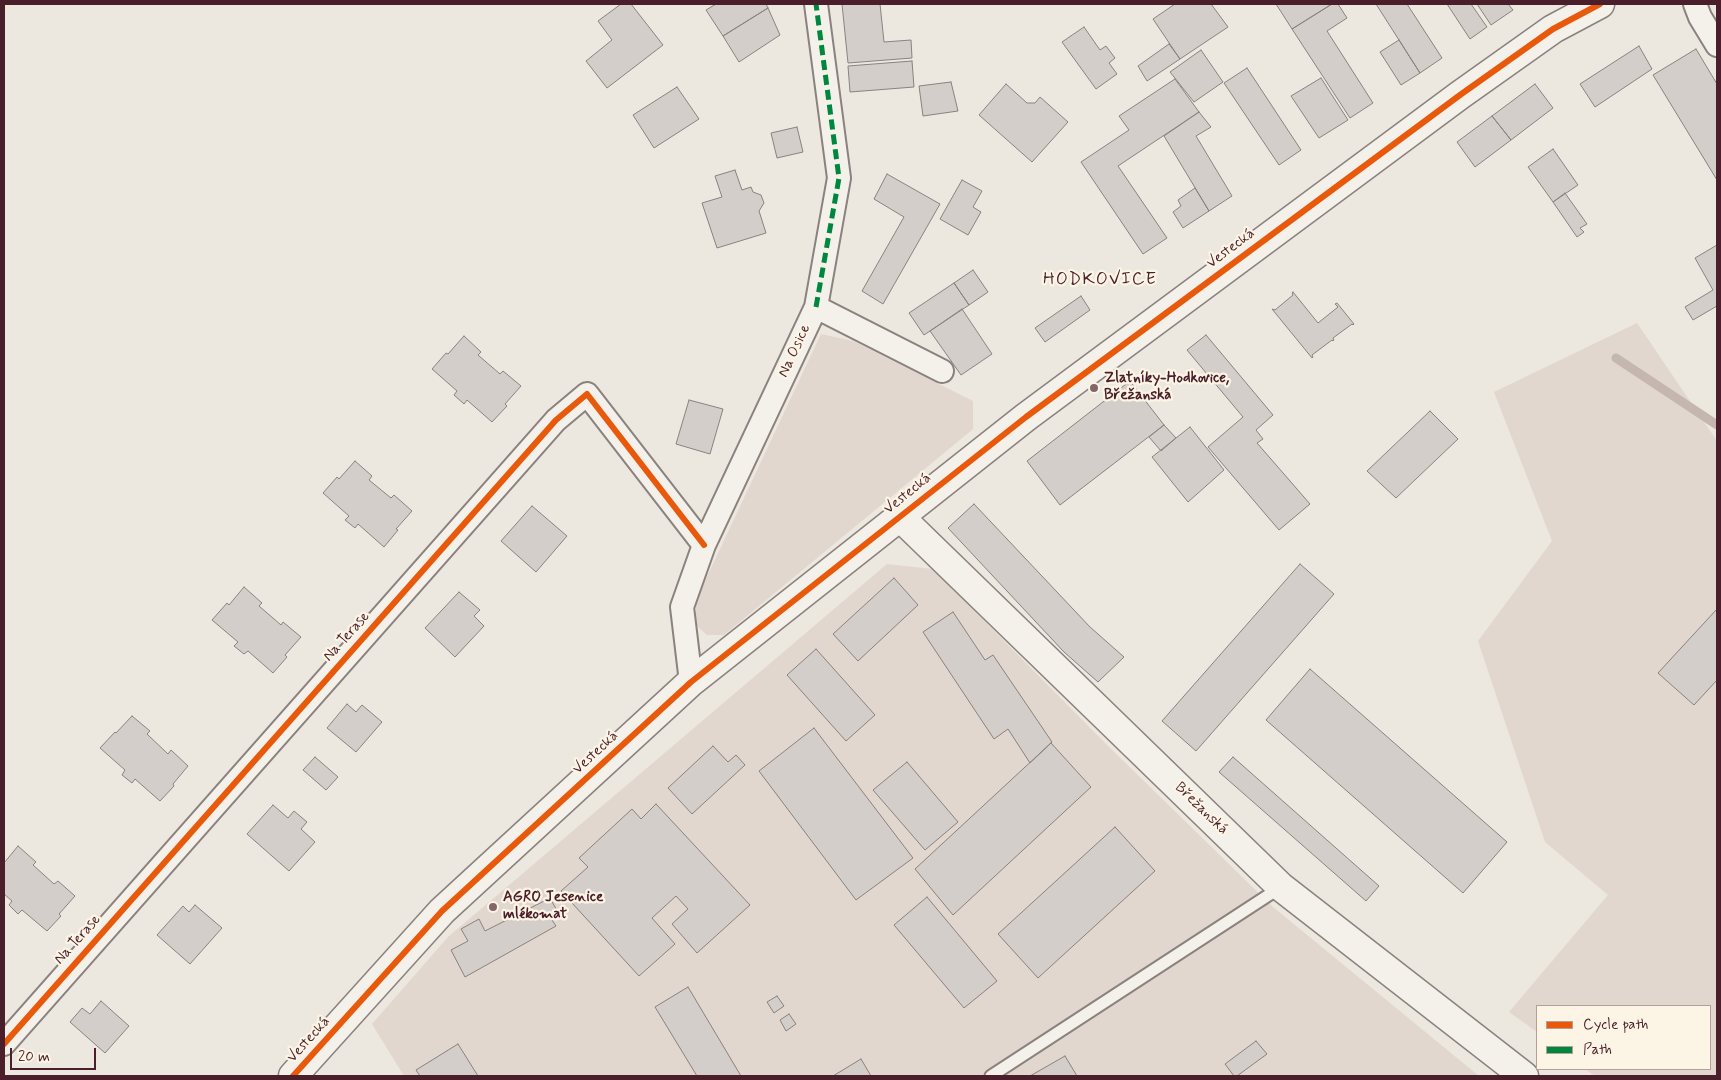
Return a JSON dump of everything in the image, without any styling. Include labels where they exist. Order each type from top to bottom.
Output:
[{"type":"street","name":"Na Osice","points":[[691,682],[682,607],[704,545],[816,308],[839,178],[816,4]]},
{"type":"street","name":"Vestecká","points":[[294,1076],[442,911],[691,682],[1026,417],[1460,95],[1553,29],[1600,4]]},
{"type":"street","points":[[1695,4],[1700,17],[1717,45]]},
{"type":"street","points":[[816,308],[942,371]]},
{"type":"street","name":"Na Terase","points":[[4,1044],[556,420],[587,394],[704,545]]},
{"type":"street","name":"Břežanská","points":[[900,517],[1281,887],[1524,1076]]},
{"type":"lane","points":[[991,1076],[1281,887]]},
{"type":"shaded area","points":[[1637,323],[1717,441],[1717,1076],[1595,1076],[1586,1070],[1711,1070],[1711,1005],[1536,1005],[1536,1031],[1509,1012],[1608,895],[1545,842],[1478,641],[1552,541],[1494,392]]},
{"type":"shaded area","points":[[821,334],[853,341],[973,401],[973,429],[724,635],[707,635],[696,625],[696,600]]},
{"type":"shaded area","points":[[887,564],[933,569],[1106,744],[1273,907],[1479,1076],[404,1076],[372,1024],[448,937]]},
{"type":"building","points":[[621,4],[631,4],[663,45],[607,88],[586,61],[612,40],[598,21]]},
{"type":"building","points":[[716,4],[766,4],[768,8],[723,36],[706,10]]},
{"type":"building","points":[[842,4],[880,4],[884,42],[911,40],[912,58],[848,63]]},
{"type":"building","points":[[1175,4],[1211,4],[1228,27],[1180,59],[1153,19]]},
{"type":"building","points":[[1276,4],[1332,4],[1292,29]]},
{"type":"building","points":[[1332,4],[1338,4],[1347,18],[1327,31],[1373,103],[1350,118],[1292,29]]},
{"type":"building","points":[[1376,4],[1407,4],[1442,58],[1420,73]]},
{"type":"building","points":[[1447,4],[1471,4],[1487,27],[1470,39]]},
{"type":"building","points":[[1477,4],[1508,4],[1513,10],[1491,25]]},
{"type":"building","points":[[768,8],[780,35],[739,62],[723,36]]},
{"type":"building","points":[[1084,27],[1100,50],[1106,46],[1115,58],[1109,63],[1117,74],[1096,89],[1062,42]]},
{"type":"building","points":[[1399,40],[1420,73],[1401,85],[1380,52]]},
{"type":"building","points":[[1169,44],[1180,59],[1147,81],[1138,66]]},
{"type":"building","points":[[1639,46],[1652,69],[1595,107],[1580,84]]},
{"type":"building","points":[[1696,49],[1717,84],[1717,180],[1653,75]]},
{"type":"building","points":[[1201,50],[1223,82],[1194,102],[1170,72]]},
{"type":"building","points":[[912,61],[914,87],[850,92],[848,66]]},
{"type":"building","points":[[1247,68],[1301,150],[1279,165],[1224,83]]},
{"type":"building","points":[[1321,78],[1348,120],[1319,138],[1291,96]]},
{"type":"building","points":[[1175,79],[1199,112],[1118,166],[1167,238],[1143,254],[1081,162],[1129,130],[1119,116]]},
{"type":"building","points":[[951,82],[958,111],[923,116],[919,86]]},
{"type":"building","points":[[1006,84],[1027,103],[1035,103],[1040,97],[1068,122],[1032,162],[979,115]]},
{"type":"building","points":[[1535,84],[1553,108],[1511,140],[1492,116]]},
{"type":"building","points":[[677,87],[699,119],[654,148],[633,115]]},
{"type":"building","points":[[1199,112],[1211,127],[1196,136],[1232,196],[1209,211],[1164,136]]},
{"type":"building","points":[[1492,116],[1511,140],[1475,167],[1457,142]]},
{"type":"building","points":[[797,127],[803,152],[777,158],[771,133]]},
{"type":"building","points":[[1553,149],[1578,185],[1553,202],[1528,167]]},
{"type":"building","points":[[735,170],[742,190],[751,187],[753,192],[761,195],[764,203],[759,211],[766,233],[717,248],[702,203],[722,197],[715,176]]},
{"type":"building","points":[[887,174],[940,204],[883,304],[862,291],[904,217],[874,199]]},
{"type":"building","points":[[962,180],[982,191],[973,207],[981,212],[968,235],[940,219]]},
{"type":"building","points":[[1195,188],[1209,211],[1183,228],[1173,212],[1181,206],[1178,200]]},
{"type":"building","points":[[1565,193],[1587,224],[1580,228],[1584,232],[1577,237],[1553,202]]},
{"type":"building","points":[[1717,245],[1717,306],[1693,320],[1685,307],[1713,290],[1695,258]]},
{"type":"building","points":[[973,270],[988,292],[969,305],[954,283]]},
{"type":"building","points":[[954,283],[969,305],[924,335],[909,313]]},
{"type":"building","points":[[1293,292],[1318,323],[1338,307],[1335,304],[1337,303],[1354,324],[1312,355],[1312,358],[1272,309],[1275,310],[1293,295]]},
{"type":"building","points":[[1081,296],[1090,310],[1045,342],[1035,328]]},
{"type":"building","points":[[962,309],[992,354],[961,375],[930,331]]},
{"type":"building","points":[[1206,335],[1273,415],[1256,430],[1263,439],[1257,443],[1310,504],[1279,530],[1208,447],[1243,417],[1187,350]]},
{"type":"building","points":[[464,336],[481,352],[478,355],[500,374],[503,371],[521,386],[505,404],[507,406],[492,422],[467,400],[464,404],[454,395],[457,391],[432,369]]},
{"type":"building","points":[[1130,381],[1164,425],[1060,505],[1027,461]]},
{"type":"building","points":[[689,400],[723,409],[710,454],[676,444]]},
{"type":"building","points":[[1430,411],[1458,439],[1396,498],[1367,471]]},
{"type":"building","points":[[1164,425],[1176,438],[1161,451],[1149,437]]},
{"type":"building","points":[[1190,427],[1224,470],[1188,502],[1152,457]]},
{"type":"building","points":[[355,461],[372,476],[369,480],[391,498],[394,495],[412,511],[396,529],[398,530],[384,547],[358,524],[355,528],[345,520],[349,516],[323,493]]},
{"type":"building","points":[[974,504],[1090,627],[1124,657],[1098,682],[1064,652],[948,528]]},
{"type":"building","points":[[532,506],[567,536],[536,572],[501,541]]},
{"type":"building","points":[[1300,564],[1334,594],[1196,751],[1162,721]]},
{"type":"building","points":[[894,578],[918,605],[858,661],[833,634]]},
{"type":"building","points":[[244,587],[262,603],[259,606],[281,625],[283,622],[301,637],[285,655],[287,657],[273,673],[248,651],[244,654],[234,646],[238,642],[212,620],[227,603],[229,605]]},
{"type":"building","points":[[459,592],[480,610],[474,616],[484,626],[455,657],[425,628]]},
{"type":"building","points":[[1717,609],[1717,680],[1694,705],[1658,673]]},
{"type":"building","points":[[953,612],[985,660],[993,655],[1052,742],[1030,763],[1008,729],[994,739],[923,632]]},
{"type":"building","points":[[816,649],[875,715],[846,741],[787,675]]},
{"type":"building","points":[[1310,669],[1507,842],[1463,893],[1266,720]]},
{"type":"building","points":[[347,704],[356,712],[362,705],[382,722],[356,752],[327,728]]},
{"type":"building","points":[[132,716],[150,731],[147,734],[168,754],[171,750],[188,766],[173,784],[174,786],[160,801],[135,779],[132,783],[122,775],[125,770],[100,748]]},
{"type":"building","points":[[814,728],[913,858],[856,900],[759,771]]},
{"type":"building","points":[[1051,743],[1091,787],[953,915],[915,869]]},
{"type":"building","points":[[713,746],[728,762],[736,755],[745,765],[692,814],[668,788]]},
{"type":"building","points":[[315,757],[338,777],[326,790],[303,770]]},
{"type":"building","points":[[1233,757],[1379,886],[1366,901],[1219,772]]},
{"type":"building","points":[[907,762],[958,822],[925,850],[873,790]]},
{"type":"building","points":[[656,804],[750,905],[697,953],[672,924],[688,909],[676,896],[652,918],[675,944],[639,976],[561,891],[588,867],[579,858],[632,809],[641,819]]},
{"type":"building","points":[[273,805],[288,818],[294,811],[307,822],[301,829],[315,842],[289,871],[247,834]]},
{"type":"building","points":[[1115,827],[1155,871],[1038,978],[998,934]]},
{"type":"building","points":[[18,846],[36,862],[33,865],[54,884],[58,881],[75,896],[59,914],[61,916],[47,931],[22,910],[18,914],[9,905],[12,901],[4,894],[4,863]]},
{"type":"building","points":[[927,897],[997,981],[964,1008],[894,925]]},
{"type":"building","points":[[550,898],[560,916],[552,920],[556,926],[465,977],[451,950],[468,941],[461,929],[479,919],[485,931]]},
{"type":"building","points":[[195,905],[222,928],[190,964],[157,935],[183,906],[189,912]]},
{"type":"building","points":[[688,987],[741,1076],[697,1076],[655,1007]]},
{"type":"building","points":[[777,996],[784,1006],[774,1013],[767,1002]]},
{"type":"building","points":[[101,1001],[129,1026],[105,1053],[70,1022],[82,1008],[90,1014]]},
{"type":"building","points":[[789,1014],[796,1024],[786,1031],[780,1020]]},
{"type":"building","points":[[1256,1041],[1267,1054],[1237,1076],[1234,1076],[1225,1064]]},
{"type":"building","points":[[458,1044],[478,1076],[420,1076],[416,1070]]},
{"type":"building","points":[[1065,1056],[1077,1076],[1030,1076]]},
{"type":"building","points":[[861,1059],[871,1076],[833,1076]]},
{"type":"waterway","points":[[1616,358],[1717,425]]},
{"type":"marked path","points":[[816,4],[839,178],[816,307]]},
{"type":"cycle path","points":[[293,1076],[442,911],[691,682],[1026,417],[1460,95],[1553,29],[1600,4]]},
{"type":"cycle path","points":[[4,1044],[556,420],[587,394],[704,545]]},
{"type":"place","name":"Zlatníky-Hodkovice, Břežanská","points":[[1094,388]]},
{"type":"place","name":"AGRO Jesenice mlékomat","points":[[493,907]]},
{"type":"district","name":"HODKOVICE","points":[[1100,280]]}]
